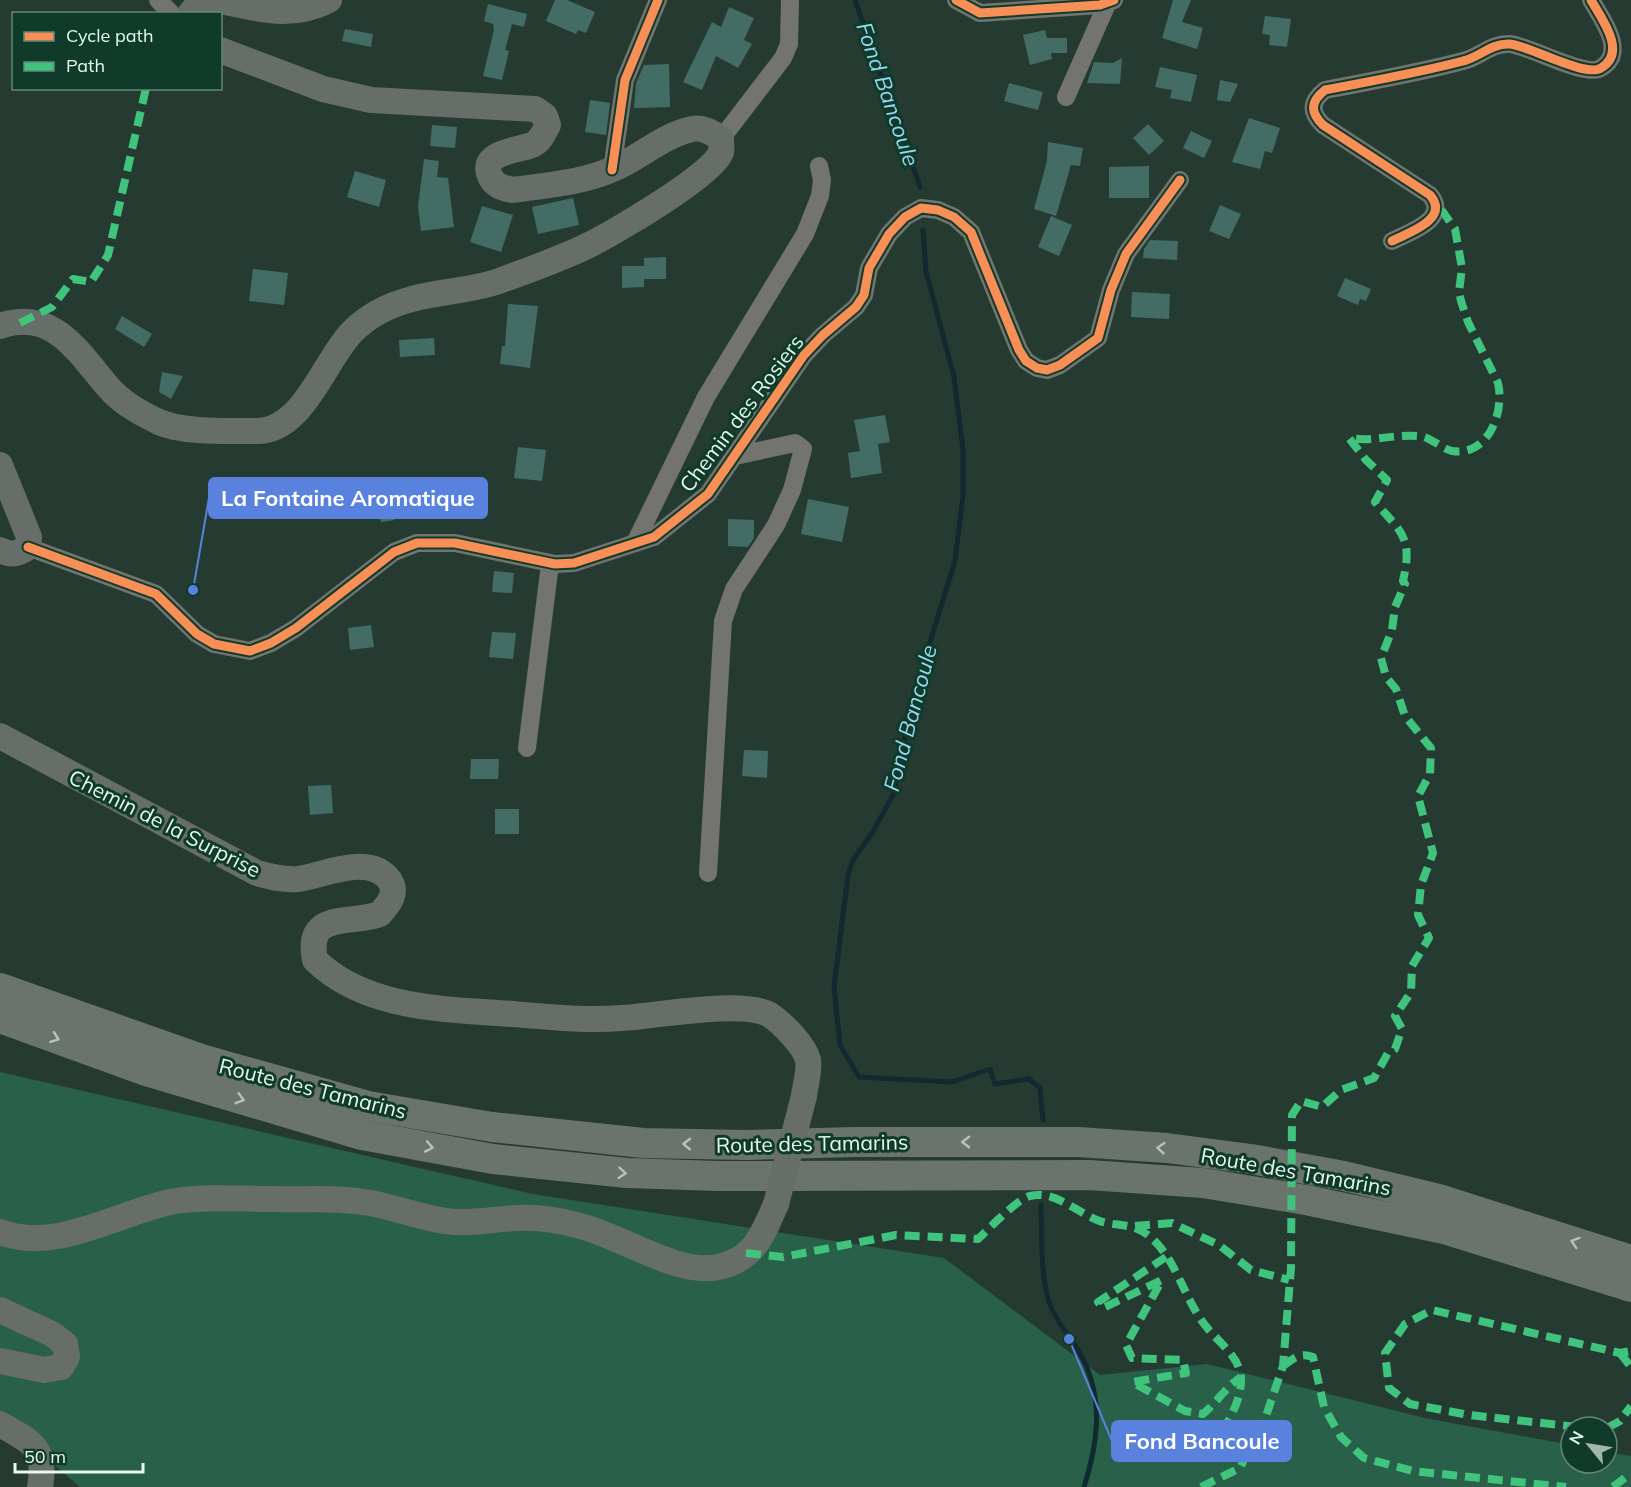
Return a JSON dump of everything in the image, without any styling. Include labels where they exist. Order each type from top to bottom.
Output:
[{"type":"highway","name":"Route des Tamarins","points":[[0,988],[212,1063],[368,1106],[492,1127],[644,1143],[746,1145],[855,1142],[1078,1142],[1167,1148],[1263,1161],[1428,1196],[1631,1260]]},
{"type":"highway","name":"Route des Tamarins","points":[[0,1018],[143,1070],[362,1135],[493,1159],[627,1173],[718,1176],[857,1173],[1089,1175],[1203,1183],[1306,1200],[1444,1229],[1631,1287]]},
{"type":"main road","points":[[192,12],[201,1],[215,0],[278,13],[298,12],[329,0]]},
{"type":"main road","points":[[0,326],[27,322],[46,326],[61,334],[74,344],[110,389],[134,408],[159,423],[190,428],[260,431],[286,421],[310,395],[352,332],[378,311],[413,299],[489,284],[589,245],[703,174],[721,153],[721,139],[709,130],[693,129],[676,134],[612,170],[580,180],[513,190],[503,188],[493,183],[488,173],[489,163],[495,156],[535,143],[543,135],[548,125],[545,116],[535,109],[371,100],[323,89],[222,51]]},
{"type":"main road","points":[[0,465],[29,537],[28,547],[19,554],[7,554],[0,550]]},
{"type":"main road","name":"Chemin de la Surprise","points":[[0,736],[257,873],[278,879],[300,879],[342,868],[357,867],[376,871],[388,878],[393,886],[393,895],[380,914],[325,923],[315,935],[313,948],[315,960],[340,980],[360,989],[393,1001],[428,1007],[551,1017],[618,1019],[744,1007],[769,1014],[793,1035],[808,1060],[804,1096],[776,1204],[760,1241],[734,1262],[717,1268],[699,1268],[660,1257],[617,1238],[576,1224],[518,1218],[482,1223],[451,1221],[368,1202],[332,1200],[177,1201],[48,1238],[20,1238],[0,1232]]},
{"type":"main road","points":[[0,1310],[52,1334],[65,1344],[68,1357],[61,1367],[44,1370],[0,1360]]},
{"type":"main road","points":[[0,1424],[32,1444],[40,1455],[44,1467],[40,1487]]},
{"type":"street","points":[[158,0],[170,12]]},
{"type":"street","points":[[612,170],[625,80],[658,0]]},
{"type":"street","points":[[721,139],[783,58],[789,44],[790,0]]},
{"type":"street","points":[[956,0],[980,13],[1111,2]]},
{"type":"street","points":[[1392,241],[1427,224],[1436,209],[1435,201],[1430,195],[1323,125],[1314,116],[1312,109],[1317,96],[1325,90],[1465,61],[1489,48],[1505,44],[1523,46],[1583,69],[1602,68],[1611,54],[1613,44],[1591,0]]},
{"type":"street","points":[[1066,97],[1111,2]]},
{"type":"street","points":[[635,543],[706,397],[805,234],[820,196],[822,180],[819,166]]},
{"type":"street","name":"Chemin des Rosiers","points":[[28,547],[156,594],[206,639],[231,649],[250,651],[271,643],[296,628],[394,552],[417,543],[455,543],[550,564],[574,563],[654,537],[708,494],[804,355],[823,335],[856,307],[864,295],[869,268],[889,234],[905,217],[921,208],[938,210],[954,217],[971,232],[1019,350],[1026,361],[1037,368],[1047,370],[1060,364],[1098,338],[1111,290],[1126,254],[1180,180]]},
{"type":"street","points":[[708,873],[723,621],[726,606],[734,589],[776,525],[792,490],[803,449],[795,443],[735,456]]},
{"type":"street","points":[[527,748],[550,564]]},
{"type":"green space","points":[[0,1072],[533,1194],[944,1258],[1100,1375],[1207,1364],[1425,1418],[1559,1443],[1559,1475],[1619,1475],[1619,1454],[1631,1456],[1631,1487],[80,1487],[0,1418]]},
{"type":"building","points":[[555,0],[567,0],[595,12],[586,33],[578,30],[576,34],[546,21]]},
{"type":"building","points":[[1173,0],[1191,0],[1182,22],[1203,28],[1197,49],[1162,38]]},
{"type":"building","points":[[488,4],[527,14],[524,27],[512,24],[505,50],[509,51],[502,80],[483,76],[494,30],[493,24],[484,21]]},
{"type":"building","points":[[729,7],[754,18],[744,40],[752,44],[738,68],[716,56],[702,90],[683,82],[712,22],[721,27]]},
{"type":"building","points":[[1265,16],[1291,19],[1287,47],[1269,45],[1270,35],[1262,34]]},
{"type":"building","points":[[345,29],[373,34],[371,47],[342,41]]},
{"type":"building","points":[[1045,30],[1047,38],[1067,38],[1067,53],[1051,53],[1052,59],[1030,65],[1023,35]]},
{"type":"building","points":[[1122,58],[1120,84],[1087,83],[1094,62],[1113,63]]},
{"type":"building","points":[[669,64],[670,107],[634,108],[636,83],[644,65]]},
{"type":"building","points":[[1160,67],[1197,75],[1191,102],[1170,98],[1172,90],[1155,87]]},
{"type":"building","points":[[1220,80],[1238,84],[1230,102],[1217,100]]},
{"type":"building","points":[[1009,83],[1043,92],[1038,110],[1004,101]]},
{"type":"building","points":[[590,100],[610,103],[606,135],[585,132]]},
{"type":"building","points":[[1249,118],[1280,128],[1272,153],[1265,151],[1260,169],[1232,162]]},
{"type":"building","points":[[1148,124],[1164,141],[1149,155],[1133,138]]},
{"type":"building","points":[[432,125],[457,127],[455,148],[430,146]]},
{"type":"building","points":[[1191,131],[1212,141],[1204,158],[1183,148]]},
{"type":"building","points":[[1048,142],[1083,148],[1080,166],[1071,165],[1056,216],[1034,209],[1047,161]]},
{"type":"building","points":[[424,159],[439,161],[437,177],[448,178],[454,227],[421,231],[418,206]]},
{"type":"building","points":[[1149,166],[1149,198],[1109,198],[1109,167]]},
{"type":"building","points":[[355,171],[386,180],[379,207],[347,197]]},
{"type":"building","points":[[573,198],[579,225],[538,234],[532,207]]},
{"type":"building","points":[[1220,205],[1241,214],[1229,239],[1209,231]]},
{"type":"building","points":[[482,206],[513,215],[501,252],[470,242]]},
{"type":"building","points":[[1051,216],[1072,225],[1059,256],[1038,247]]},
{"type":"building","points":[[1150,240],[1178,241],[1177,260],[1143,258],[1144,249]]},
{"type":"building","points":[[666,257],[666,279],[644,279],[644,287],[622,288],[622,266],[644,266],[644,258]]},
{"type":"building","points":[[253,269],[288,273],[284,305],[249,301]]},
{"type":"building","points":[[1345,278],[1371,289],[1366,301],[1360,299],[1358,305],[1337,296]]},
{"type":"building","points":[[1132,292],[1170,294],[1169,319],[1131,317]]},
{"type":"building","points":[[508,304],[538,306],[530,368],[500,364],[502,346],[505,346]]},
{"type":"building","points":[[122,316],[152,334],[144,347],[115,329]]},
{"type":"building","points":[[434,338],[435,355],[400,357],[399,340]]},
{"type":"building","points":[[162,372],[183,376],[171,399],[159,392]]},
{"type":"building","points":[[885,415],[890,442],[878,444],[882,473],[851,478],[848,453],[860,451],[854,420]]},
{"type":"building","points":[[518,447],[546,450],[542,481],[514,478]]},
{"type":"building","points":[[808,499],[849,507],[842,542],[801,534]]},
{"type":"building","points":[[391,501],[395,520],[381,522],[378,504]]},
{"type":"building","points":[[728,519],[754,520],[754,538],[748,547],[728,546]]},
{"type":"building","points":[[494,571],[514,573],[512,593],[492,592]]},
{"type":"building","points":[[371,625],[374,647],[350,650],[348,628]]},
{"type":"building","points":[[492,632],[516,633],[513,659],[489,657]]},
{"type":"building","points":[[744,750],[768,751],[767,778],[742,776]]},
{"type":"building","points":[[471,759],[499,759],[498,779],[470,779]]},
{"type":"building","points":[[331,785],[333,813],[310,815],[308,786]]},
{"type":"building","points":[[495,809],[519,809],[519,834],[495,834]]},
{"type":"waterway","name":"Fond Bancoule","points":[[855,0],[920,187]]},
{"type":"waterway","name":"Fond Bancoule","points":[[923,230],[926,271],[954,377],[963,450],[963,496],[955,561],[914,694],[894,793],[874,830],[853,860],[848,875],[834,987],[840,1045],[859,1077],[952,1082],[990,1069],[995,1084],[1029,1079],[1040,1088],[1043,1120]]},
{"type":"waterway","name":"Fond Bancoule","points":[[1041,1205],[1043,1266],[1049,1302],[1082,1357],[1094,1389],[1097,1422],[1093,1454],[1084,1487]]},
{"type":"marked path","points":[[20,323],[52,307],[73,279],[91,282],[108,255],[146,90]]},
{"type":"marked path","points":[[746,1253],[783,1257],[896,1235],[978,1239],[1024,1198],[1039,1195],[1064,1202],[1097,1220],[1136,1228],[1148,1235],[1167,1256],[1200,1319],[1229,1352],[1240,1371],[1241,1386],[1237,1401],[1219,1437],[1222,1446],[1234,1446],[1254,1439],[1265,1419],[1283,1366],[1291,1268],[1292,1115],[1301,1101],[1322,1107],[1341,1090],[1374,1078],[1388,1053],[1395,1049],[1402,1029],[1395,1016],[1411,992],[1412,966],[1429,938],[1418,915],[1421,885],[1433,853],[1418,796],[1430,774],[1431,748],[1405,716],[1396,689],[1386,677],[1381,658],[1392,630],[1395,607],[1405,584],[1403,581],[1406,545],[1398,529],[1375,502],[1387,480],[1366,460],[1349,438],[1418,436],[1427,438],[1452,451],[1465,451],[1484,440],[1496,419],[1500,394],[1498,383],[1468,322],[1461,301],[1459,292],[1462,268],[1455,229],[1443,212],[1436,209]]},
{"type":"marked path","points":[[1135,1226],[1172,1223],[1219,1245],[1251,1270],[1289,1280]]},
{"type":"marked path","points":[[1166,1257],[1098,1302],[1103,1308],[1162,1280],[1126,1345],[1132,1358],[1183,1360],[1186,1373],[1132,1382],[1185,1411],[1203,1414],[1241,1377]]},
{"type":"marked path","points":[[1559,1425],[1469,1415],[1410,1404],[1389,1388],[1385,1353],[1405,1324],[1432,1310],[1620,1353],[1631,1351]]},
{"type":"marked path","points":[[1620,1353],[1631,1367]]},
{"type":"marked path","points":[[1283,1366],[1294,1358],[1313,1357],[1324,1407],[1341,1437],[1364,1458],[1413,1471],[1566,1487]]},
{"type":"marked path","points":[[1619,1422],[1631,1406]]},
{"type":"marked path","points":[[1201,1487],[1240,1468],[1254,1439]]},
{"type":"marked path","points":[[1613,1487],[1631,1473]]},
{"type":"cycle path","points":[[612,170],[625,80],[658,0]]},
{"type":"cycle path","points":[[956,0],[980,13],[1100,5],[1114,0]]},
{"type":"cycle path","points":[[1392,241],[1417,229],[1432,218],[1435,203],[1430,195],[1323,125],[1314,111],[1314,103],[1320,94],[1325,90],[1463,61],[1503,44],[1519,46],[1583,69],[1601,68],[1609,61],[1612,44],[1606,25],[1591,0]]},
{"type":"cycle path","points":[[28,547],[156,594],[197,634],[214,644],[250,651],[271,643],[296,628],[394,552],[417,543],[455,543],[555,564],[574,563],[654,537],[708,494],[804,355],[823,335],[856,307],[864,295],[869,268],[889,234],[905,217],[921,208],[938,210],[954,217],[971,232],[1019,350],[1026,361],[1037,368],[1047,370],[1060,365],[1098,338],[1111,290],[1126,254],[1180,180]]},
{"type":"place","name":"La Fontaine Aromatique","points":[[193,590]]},
{"type":"place","name":"Fond Bancoule","points":[[1069,1339]]}]
